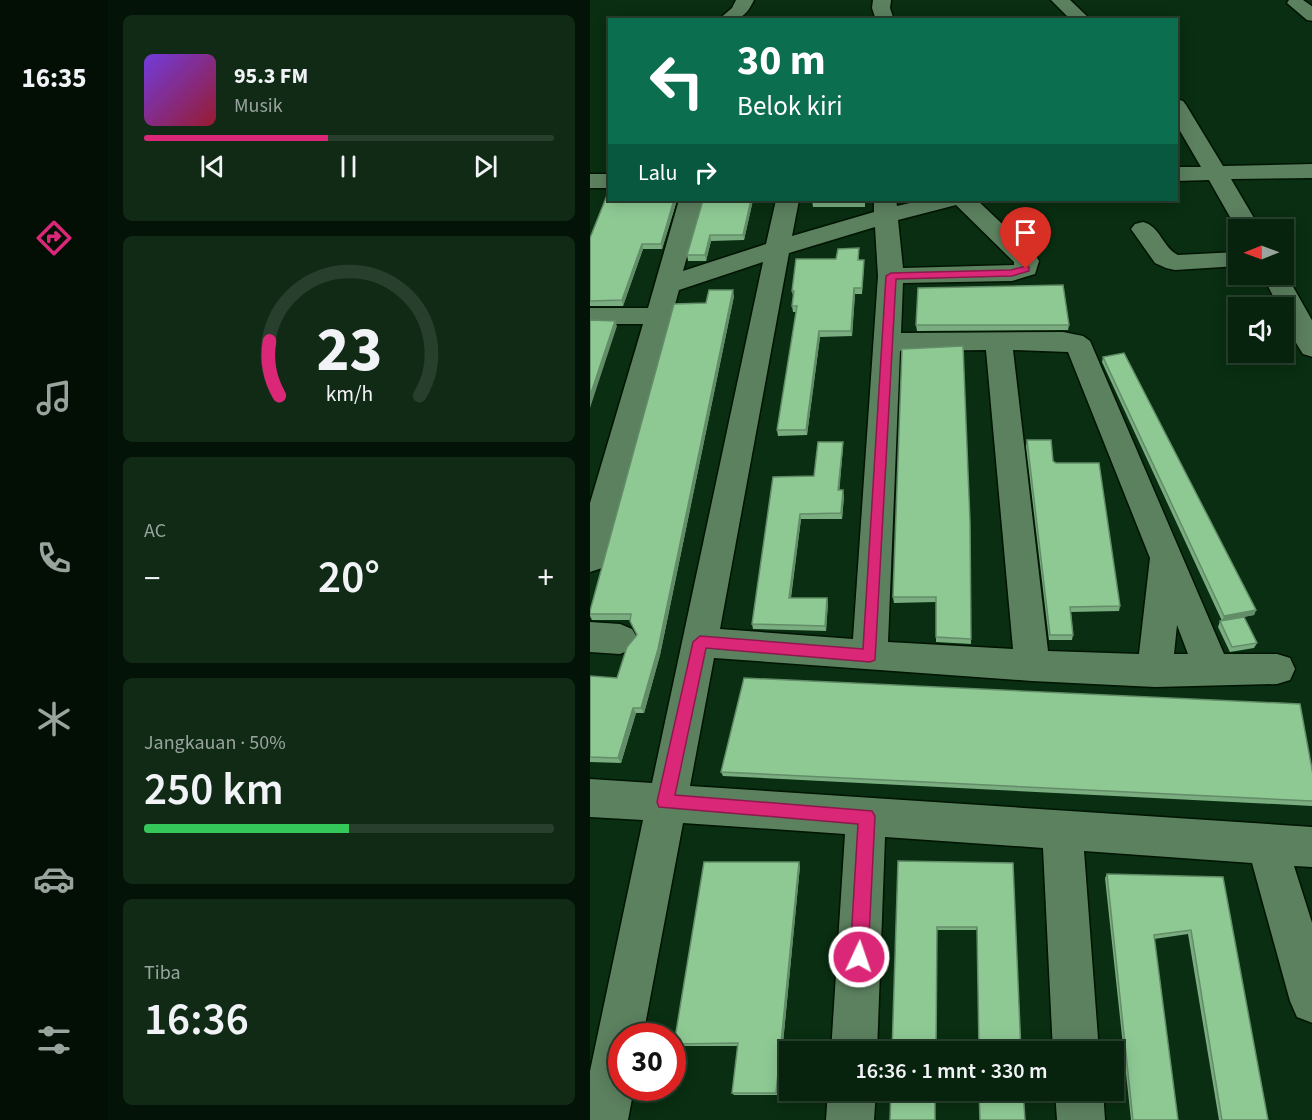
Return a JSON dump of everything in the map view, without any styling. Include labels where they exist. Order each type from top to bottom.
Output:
[{"type":"street","points":[[730,18],[740,11],[745,0]]},
{"type":"street","points":[[882,0],[881,8],[884,18]]},
{"type":"street","points":[[1060,0],[1080,18]]},
{"type":"street","points":[[1296,3],[1313,16]]},
{"type":"street","points":[[1178,108],[1218,172],[1243,219]]},
{"type":"street","points":[[1178,174],[1313,171]]},
{"type":"street","points":[[590,559],[691,201]]},
{"type":"street","points":[[604,1120],[665,802],[700,642],[787,201]]},
{"type":"street","points":[[667,285],[778,249],[885,208],[940,201]]},
{"type":"street","points":[[891,276],[1012,273],[1026,269],[1027,261],[965,201]]},
{"type":"street","points":[[870,656],[891,276],[885,208]]},
{"type":"street","points":[[1143,230],[1164,258],[1175,263],[1228,260]]},
{"type":"street","points":[[1280,285],[1313,348]]},
{"type":"street","points":[[590,316],[658,316]]},
{"type":"street","points":[[888,342],[1063,341],[1073,342],[1080,347],[1213,671]]},
{"type":"street","points":[[999,342],[1032,666]]},
{"type":"street","points":[[1155,671],[1166,558]]},
{"type":"street","points":[[700,642],[1032,666],[1155,671],[1277,669]]},
{"type":"street","points":[[590,798],[1313,847]]},
{"type":"street","points":[[855,1041],[866,816]]},
{"type":"street","points":[[1062,831],[1075,1041]]},
{"type":"street","points":[[1267,844],[1312,998]]},
{"type":"street","points":[[850,1120],[851,1101]]},
{"type":"street","points":[[1080,1101],[1081,1120]]},
{"type":"building","points":[[608,193],[608,201],[674,201],[661,244],[642,244],[622,300],[590,301],[590,238]]},
{"type":"building","points":[[703,201],[751,201],[743,235],[710,235],[705,255],[687,255]]},
{"type":"building","points":[[812,201],[864,201],[812,202]]},
{"type":"building","points":[[859,248],[858,260],[864,260],[862,288],[854,288],[851,331],[819,331],[806,430],[777,430],[797,306],[792,306],[796,259],[836,259],[838,249]]},
{"type":"building","points":[[1063,285],[1069,325],[916,325],[918,288]]},
{"type":"building","points":[[709,290],[733,290],[658,649],[641,708],[633,708],[618,758],[590,757],[590,676],[617,678],[627,647],[637,635],[630,621],[631,614],[590,614],[590,611],[674,304],[706,303]]},
{"type":"building","points":[[590,320],[615,321],[590,396]]},
{"type":"building","points":[[963,346],[970,522],[971,639],[936,637],[936,597],[893,597],[902,349]]},
{"type":"building","points":[[1124,353],[1256,610],[1224,616],[1103,357]]},
{"type":"building","points":[[1027,440],[1051,440],[1053,461],[1056,463],[1099,463],[1120,606],[1070,607],[1073,635],[1050,635]]},
{"type":"building","points":[[818,442],[843,442],[838,490],[843,490],[841,513],[800,514],[789,598],[827,598],[825,626],[752,624],[773,477],[814,476]]},
{"type":"building","points":[[1244,617],[1257,643],[1232,647],[1220,621]]},
{"type":"building","points":[[744,678],[1300,704],[1313,775],[1313,801],[721,772]]},
{"type":"building","points":[[898,861],[1013,863],[1021,1041],[979,1041],[977,927],[937,927],[936,1041],[892,1041]]},
{"type":"building","points":[[704,862],[799,862],[781,1041],[779,1041],[776,1093],[732,1093],[738,1043],[686,1044],[686,1023],[677,1023]]},
{"type":"building","points":[[1107,874],[1223,877],[1268,1120],[1222,1120],[1191,930],[1154,935],[1178,1120],[1133,1120]]},
{"type":"building","points":[[891,1101],[935,1101],[935,1120],[890,1120]]},
{"type":"building","points":[[979,1101],[1024,1101],[1025,1120],[980,1120]]},
{"type":"route","points":[[859,957],[866,816],[665,802],[700,642],[870,656],[891,276],[1012,273],[1026,269]]}]
